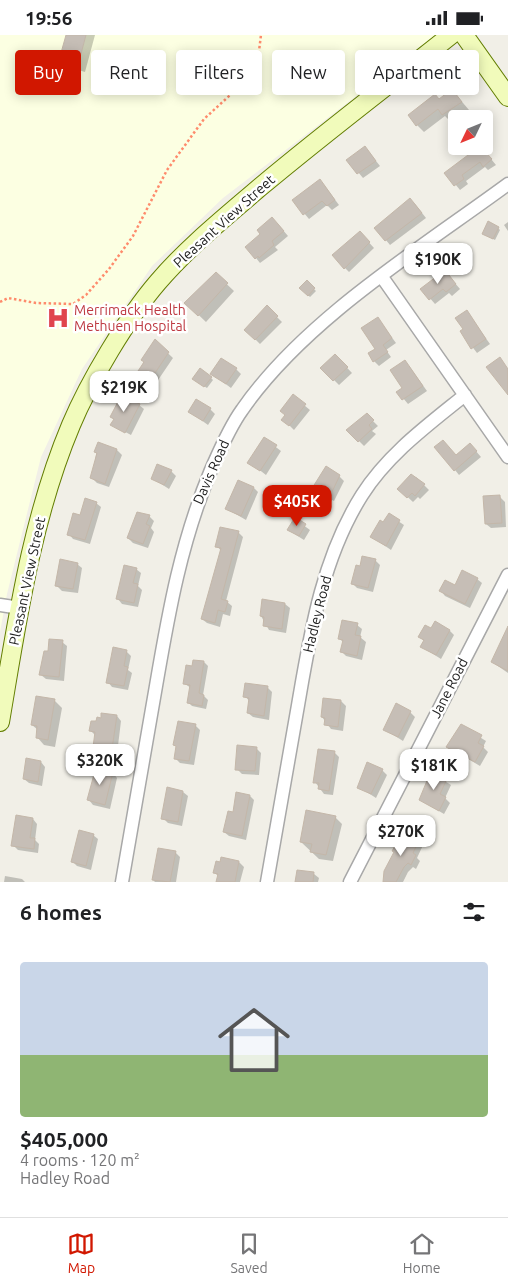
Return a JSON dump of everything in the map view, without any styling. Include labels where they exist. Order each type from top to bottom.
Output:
[{"type":"street","name":"Pleasant View Street","points":[[0,722],[20,608],[38,524],[71,426],[102,365],[156,284],[183,254],[246,199],[451,35]]},
{"type":"street","points":[[464,35],[508,97]]},
{"type":"street","name":"Davis Road","points":[[122,882],[175,579],[191,518],[241,411],[262,384],[329,318],[508,184]]},
{"type":"street","points":[[382,277],[508,457]]},
{"type":"street","name":"Hadley Road","points":[[267,882],[318,600],[341,536],[362,495],[385,466],[418,433],[465,395]]},
{"type":"street","name":"Jane Road","points":[[350,882],[508,575]]},
{"type":"street","points":[[0,605],[20,608]]},
{"type":"path","points":[[0,302],[8,298],[36,303],[73,304],[86,295],[109,269],[133,236],[167,170],[204,119],[240,87],[258,59],[261,35]]},
{"type":"shaded area","name":"Merrimack Health Methuen Hospital","points":[[0,35],[436,35],[416,50],[355,50],[355,95],[358,95],[223,198],[152,266],[82,369],[41,457],[7,594],[0,632]]},
{"type":"building","points":[[66,35],[86,35],[81,54],[81,50],[62,50]]},
{"type":"building","points":[[434,95],[439,99],[444,95],[457,95],[462,102],[442,115],[438,109],[416,126],[408,115]]},
{"type":"building","points":[[365,146],[376,161],[357,174],[346,160]]},
{"type":"building","points":[[468,155],[488,155],[492,159],[483,167],[480,162],[462,175],[464,179],[454,186],[444,173]]},
{"type":"building","points":[[320,179],[335,200],[327,206],[322,201],[303,215],[292,200]]},
{"type":"building","points":[[410,198],[422,213],[385,241],[374,228]]},
{"type":"building","points":[[272,217],[284,231],[272,241],[274,245],[259,258],[258,256],[255,259],[245,247],[260,234],[257,230]]},
{"type":"building","points":[[488,221],[499,227],[493,239],[482,234]]},
{"type":"building","points":[[360,231],[370,242],[344,269],[332,255]]},
{"type":"building","points":[[445,270],[456,284],[446,292],[443,289],[429,300],[420,289]]},
{"type":"building","points":[[216,272],[228,283],[198,316],[184,303]]},
{"type":"building","points":[[307,280],[315,288],[308,296],[299,288]]},
{"type":"building","points":[[267,305],[278,316],[255,340],[244,330]]},
{"type":"building","points":[[467,310],[486,339],[471,349],[460,331],[463,329],[455,318]]},
{"type":"building","points":[[378,317],[392,338],[383,345],[388,352],[373,362],[368,353],[375,349],[361,328]]},
{"type":"building","points":[[155,339],[169,352],[147,385],[134,377],[144,362],[141,360]]},
{"type":"building","points":[[335,354],[348,367],[333,381],[320,368]]},
{"type":"building","points":[[500,357],[508,369],[508,395],[486,367]]},
{"type":"building","points":[[221,358],[237,368],[226,384],[210,374]]},
{"type":"building","points":[[405,360],[423,386],[402,400],[396,392],[402,388],[390,370]]},
{"type":"building","points":[[200,368],[212,377],[204,387],[192,379]]},
{"type":"building","points":[[122,394],[140,404],[125,433],[110,425],[114,419],[110,417]]},
{"type":"building","points":[[293,394],[306,404],[289,426],[281,420],[285,415],[280,411]]},
{"type":"building","points":[[196,399],[211,408],[203,421],[188,412]]},
{"type":"building","points":[[367,413],[374,420],[369,425],[372,429],[358,442],[346,430]]},
{"type":"building","points":[[264,437],[277,445],[260,471],[247,463]]},
{"type":"building","points":[[443,440],[456,455],[470,443],[477,451],[454,471],[434,447]]},
{"type":"building","points":[[98,442],[117,449],[105,484],[90,478],[97,453],[94,452]]},
{"type":"building","points":[[157,464],[172,470],[164,485],[151,479]]},
{"type":"building","points":[[326,466],[340,475],[329,498],[327,496],[320,507],[306,498]]},
{"type":"building","points":[[411,474],[425,484],[415,496],[412,493],[407,498],[397,489]]},
{"type":"building","points":[[238,480],[254,487],[241,516],[225,509]]},
{"type":"building","points":[[500,495],[502,523],[485,524],[483,496]]},
{"type":"building","points":[[85,498],[97,502],[85,540],[67,535],[73,513],[80,515]]},
{"type":"building","points":[[137,512],[150,515],[146,524],[150,526],[143,544],[127,538]]},
{"type":"building","points":[[389,513],[400,520],[386,546],[370,537],[380,520],[383,522]]},
{"type":"building","points":[[295,517],[306,524],[299,536],[287,530]]},
{"type":"building","points":[[220,527],[239,531],[221,599],[228,601],[225,612],[218,610],[215,623],[201,619],[221,548],[215,547]]},
{"type":"building","points":[[362,556],[376,559],[368,588],[351,584],[356,565],[360,566]]},
{"type":"building","points":[[60,559],[78,563],[73,589],[55,586]]},
{"type":"building","points":[[124,565],[137,568],[133,583],[138,584],[134,603],[116,599]]},
{"type":"building","points":[[462,570],[478,578],[465,604],[439,591],[445,580],[455,585]]},
{"type":"building","points":[[262,599],[285,603],[282,629],[263,626],[264,617],[260,616]]},
{"type":"building","points":[[342,620],[358,623],[355,635],[361,636],[357,656],[340,652],[343,640],[338,639]]},
{"type":"building","points":[[435,621],[450,630],[436,655],[420,647],[424,640],[418,637],[425,625],[431,628]]},
{"type":"building","points":[[508,626],[508,671],[491,662]]},
{"type":"building","points":[[49,639],[63,640],[59,677],[39,675],[44,651],[48,651]]},
{"type":"building","points":[[113,647],[127,650],[124,666],[128,667],[124,686],[106,683]]},
{"type":"building","points":[[193,660],[204,661],[199,693],[204,695],[202,706],[187,703],[190,685],[183,684],[186,665],[192,666]]},
{"type":"building","points":[[245,683],[268,686],[264,716],[247,713],[249,698],[243,697]]},
{"type":"building","points":[[36,696],[55,699],[48,740],[36,738],[37,726],[31,725]]},
{"type":"building","points":[[323,698],[341,700],[338,727],[324,725],[325,718],[321,717]]},
{"type":"building","points":[[396,703],[411,711],[398,737],[383,730]]},
{"type":"building","points":[[101,713],[117,715],[112,749],[93,747],[95,732],[89,731],[91,721],[96,721],[97,717],[101,718]]},
{"type":"building","points":[[178,721],[196,724],[189,761],[174,759],[176,746],[173,745]]},
{"type":"building","points":[[461,724],[482,735],[478,743],[484,746],[475,762],[446,747]]},
{"type":"building","points":[[237,745],[257,747],[255,771],[235,770]]},
{"type":"building","points":[[318,749],[335,751],[329,791],[318,789],[319,783],[313,783]]},
{"type":"building","points":[[26,758],[41,761],[38,782],[23,779]]},
{"type":"building","points":[[367,762],[383,769],[371,794],[357,788]]},
{"type":"building","points":[[96,767],[113,772],[105,805],[87,800]]},
{"type":"building","points":[[431,771],[447,779],[440,794],[446,797],[439,811],[419,800]]},
{"type":"building","points":[[167,787],[183,791],[178,822],[161,819]]},
{"type":"building","points":[[236,792],[250,795],[242,836],[223,832],[228,811],[233,812]]},
{"type":"building","points":[[306,810],[336,816],[326,855],[310,852],[312,844],[300,842]]},
{"type":"building","points":[[16,815],[33,818],[30,838],[35,838],[34,849],[11,846]]},
{"type":"building","points":[[79,830],[94,834],[86,866],[71,862]]},
{"type":"building","points":[[405,830],[420,838],[413,853],[416,855],[411,865],[408,863],[404,867],[396,882],[383,882],[384,871],[394,852],[392,851]]},
{"type":"building","points":[[158,848],[176,851],[170,882],[152,880]]},
{"type":"building","points":[[221,857],[239,861],[235,882],[216,882],[218,874],[213,873],[216,861],[220,862]]},
{"type":"building","points":[[297,870],[314,872],[313,882],[295,882]]},
{"type":"place","name":"Merrimack Health Methuen Hospital","points":[[58,318]]}]
